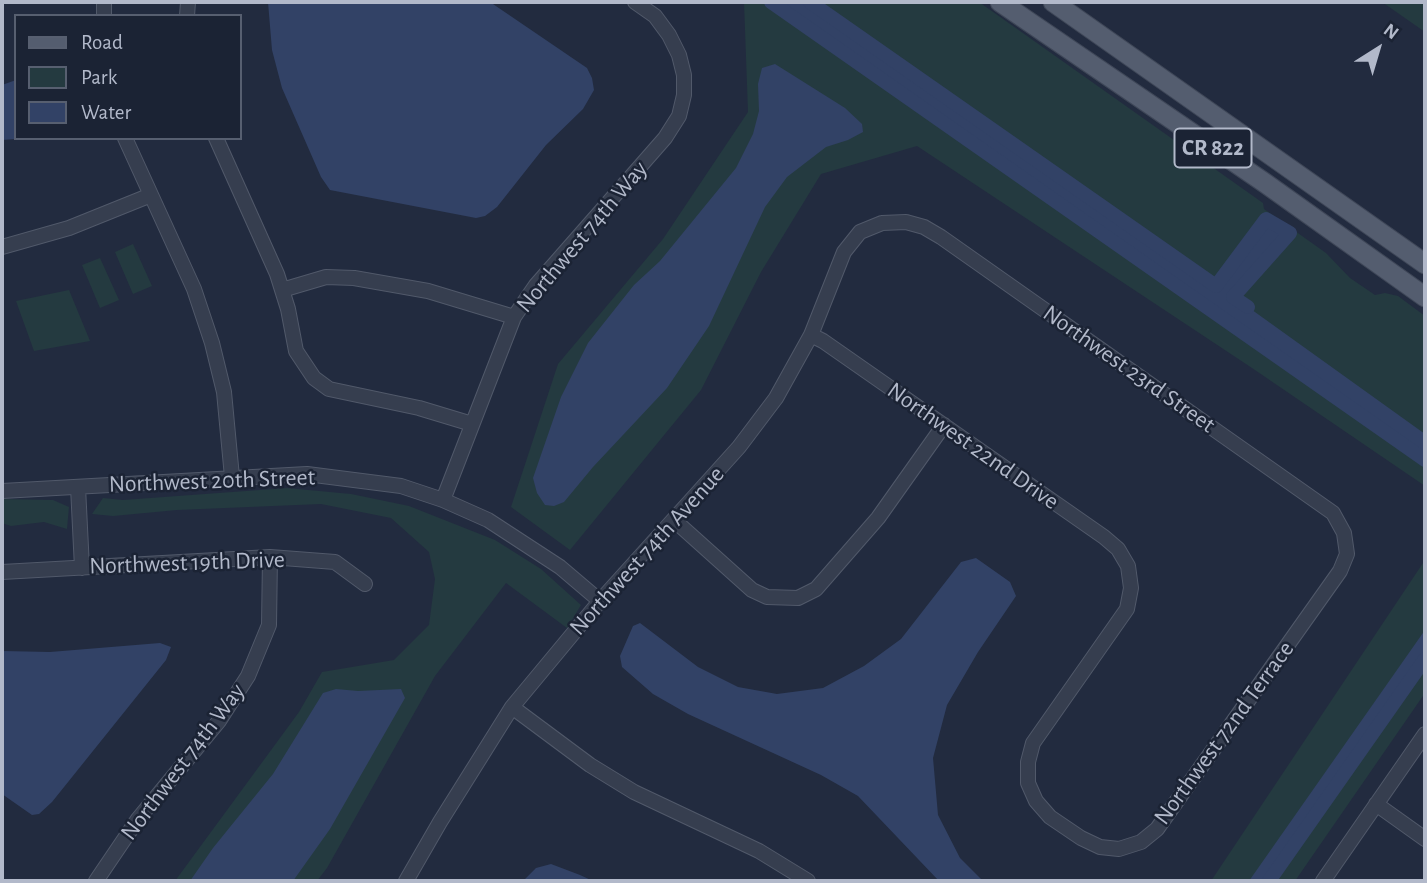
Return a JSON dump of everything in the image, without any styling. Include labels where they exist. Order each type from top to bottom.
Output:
[{"type":"main road","name":"CR 822","points":[[1000,2],[1425,297]]},
{"type":"main road","name":"CR 822","points":[[1053,2],[1425,264]]},
{"type":"street","name":"Northwest 74th Way","points":[[443,500],[514,317],[536,285],[665,138],[679,116],[684,95],[684,75],[679,55],[655,16],[635,2]]},
{"type":"street","points":[[126,140],[194,289],[212,343],[224,392],[232,477]]},
{"type":"street","points":[[217,140],[277,274],[296,351],[314,378],[329,389],[419,408],[472,424]]},
{"type":"street","points":[[2,247],[69,229],[151,195]]},
{"type":"street","points":[[1318,221],[1333,199]]},
{"type":"street","name":"Northwest 23rd Street","points":[[882,223],[906,222],[924,227],[941,237],[1333,513],[1344,533],[1347,554]]},
{"type":"street","name":"Northwest 74th Avenue","points":[[406,881],[512,707],[600,601],[739,447],[776,398],[811,335],[844,252],[860,232],[882,223]]},
{"type":"street","points":[[282,290],[326,277],[354,278],[428,291],[514,317]]},
{"type":"street","name":"Northwest 22nd Drive","points":[[811,335],[1104,537],[1118,549],[1128,566]]},
{"type":"street","points":[[674,520],[752,590],[767,597],[798,598],[816,589],[833,572],[878,518],[944,425]]},
{"type":"street","name":"Northwest 20th Street","points":[[2,491],[307,474],[401,486],[443,500],[488,520],[560,567],[600,601]]},
{"type":"street","points":[[78,487],[82,568]]},
{"type":"street","name":"Northwest 72nd Terrace","points":[[1128,566],[1131,588],[1126,609],[1032,743],[1028,762],[1028,783],[1036,801],[1050,817],[1100,847],[1119,849],[1141,842],[1157,829],[1340,571],[1347,554]]},
{"type":"street","name":"Northwest 74th Way","points":[[96,881],[138,819],[219,721],[248,676],[268,625],[270,557]]},
{"type":"street","name":"Northwest 19th Drive","points":[[2,572],[270,557],[335,562],[365,584]]},
{"type":"street","points":[[512,707],[590,765],[634,792],[759,851],[808,881]]},
{"type":"street","points":[[1323,881],[1425,734]]},
{"type":"street","points":[[1376,804],[1425,839]]},
{"type":"green space","points":[[744,2],[979,2],[1263,203],[1264,209],[1326,253],[1350,278],[1375,295],[1385,293],[1398,296],[1425,316],[1425,486],[917,146],[821,174],[761,272],[701,390],[570,550],[511,507],[558,364],[663,239],[748,112]]},
{"type":"green space","points":[[1382,2],[1425,2],[1425,32]]},
{"type":"green space","points":[[133,244],[152,286],[133,294],[115,252]]},
{"type":"green space","points":[[100,258],[119,300],[100,308],[82,265]]},
{"type":"green space","points":[[69,290],[90,341],[34,351],[16,301]]},
{"type":"green space","points":[[287,488],[351,494],[409,506],[495,540],[541,569],[581,605],[567,628],[506,583],[435,676],[327,868],[317,881],[175,881],[299,712],[322,672],[394,660],[429,625],[435,579],[429,552],[391,518],[321,504],[177,510],[113,516],[92,514],[103,498],[123,500]]},
{"type":"green space","points":[[2,499],[53,500],[69,507],[67,529],[44,522],[11,526],[2,523]]},
{"type":"green space","points":[[1425,560],[1425,693],[1295,881],[1211,881]]},
{"type":"water","points":[[268,2],[490,2],[587,68],[594,90],[583,109],[546,145],[497,207],[485,216],[476,218],[330,190],[321,177],[282,88],[272,50]]},
{"type":"water","points":[[771,2],[810,2],[1216,286],[1266,219],[1290,233],[1234,297],[1425,434],[1425,460]]},
{"type":"water","points":[[775,64],[845,108],[862,124],[863,132],[826,147],[787,177],[765,207],[709,326],[667,388],[564,502],[554,506],[545,505],[537,493],[533,478],[561,397],[588,343],[634,285],[660,261],[736,168],[753,134],[759,111],[758,84],[762,68]]},
{"type":"water","points":[[14,81],[14,139],[2,140],[2,85]]},
{"type":"water","points":[[976,558],[1010,582],[1016,596],[978,652],[947,705],[933,758],[938,815],[960,858],[983,881],[939,881],[858,796],[821,775],[688,714],[653,694],[622,667],[620,656],[633,626],[640,623],[698,667],[738,687],[777,694],[823,688],[864,666],[901,639],[961,562]]},
{"type":"water","points":[[1425,630],[1425,659],[1269,881],[1249,881]]},
{"type":"water","points":[[160,643],[171,647],[166,660],[52,802],[39,814],[32,815],[2,794],[2,651],[50,652]]},
{"type":"water","points":[[336,689],[401,689],[405,698],[330,829],[293,881],[190,881],[273,774],[323,693]]},
{"type":"water","points":[[551,864],[593,881],[523,881],[536,868]]},
{"type":"waterway","points":[[771,2],[1425,460]]},
{"type":"waterway","points":[[810,2],[1216,286],[1266,219],[1290,233],[1233,297],[1248,307]]},
{"type":"waterway","points":[[1269,881],[1425,659]]}]
